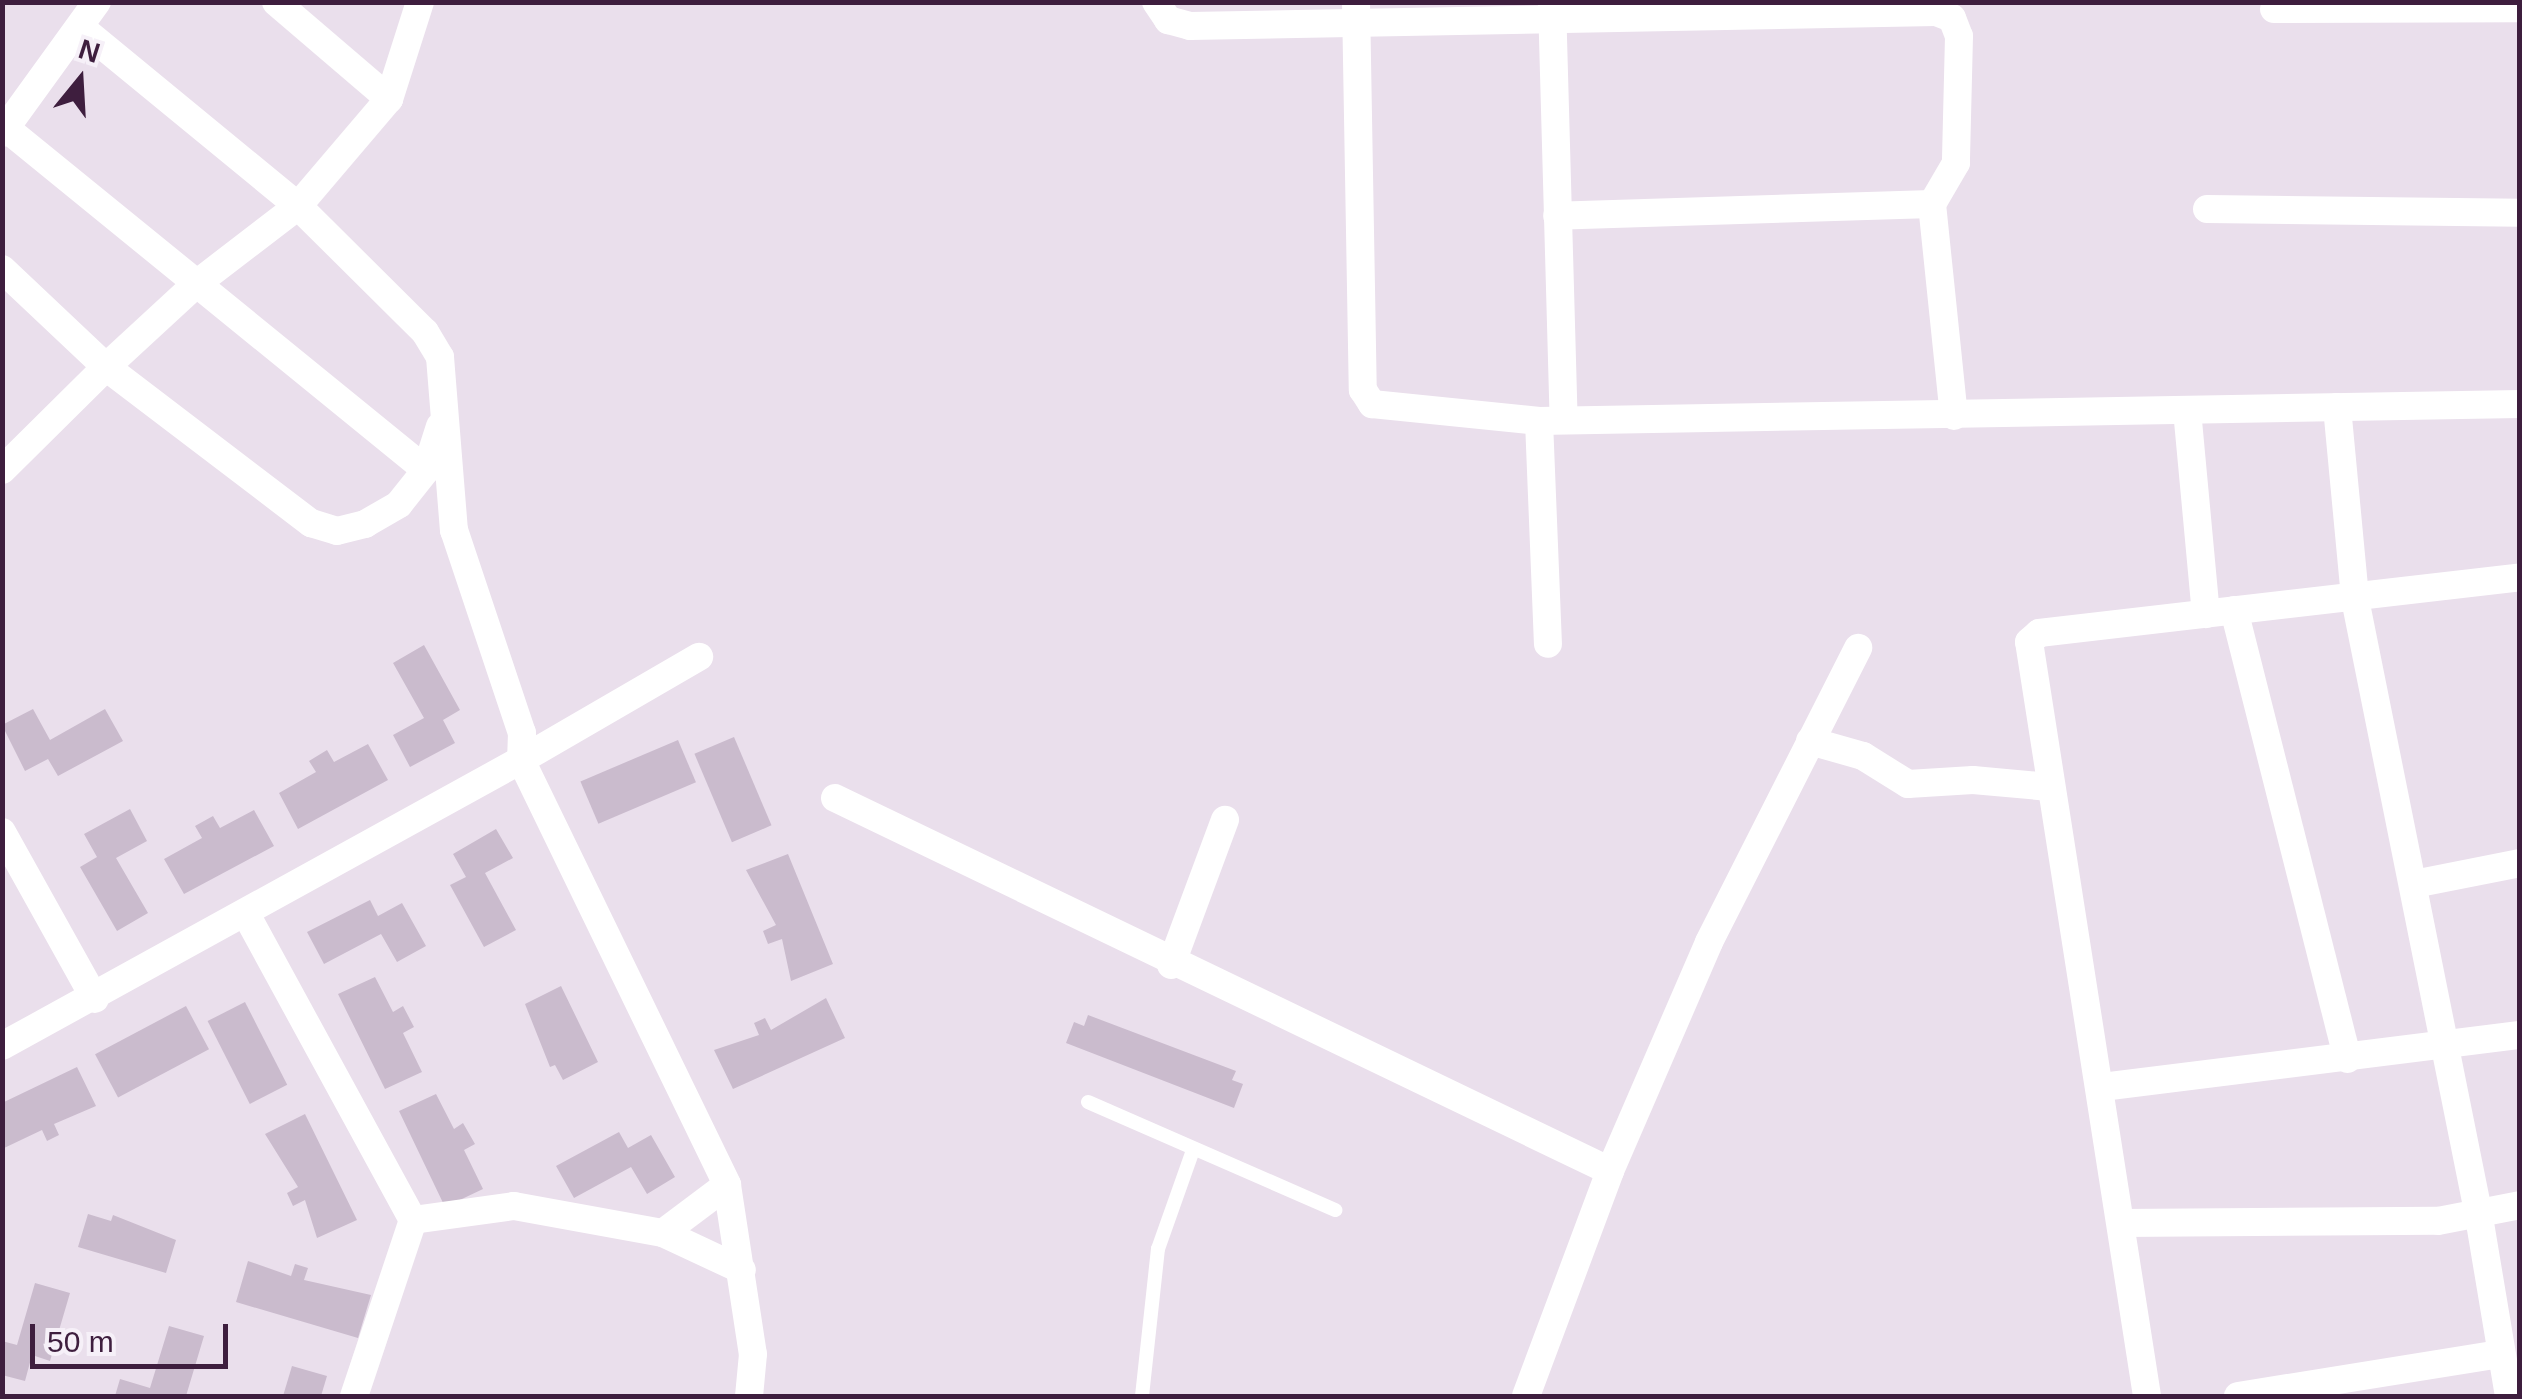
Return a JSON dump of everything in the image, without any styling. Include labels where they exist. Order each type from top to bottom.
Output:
[{"type":"street","points":[[97,2],[5,131],[426,470]]},
{"type":"street","points":[[276,2],[389,99]]},
{"type":"street","points":[[2,470],[195,285],[298,206],[389,99],[420,2]]},
{"type":"street","points":[[1156,2],[1168,20],[1190,26],[1357,13],[1552,9],[1936,12],[1952,18],[1959,36],[1956,164],[1932,204],[1954,416]]},
{"type":"street","points":[[2274,9],[2520,8]]},
{"type":"street","points":[[1548,644],[1557,216],[1552,9]]},
{"type":"street","points":[[1357,13],[1363,390],[1372,404],[1393,409],[1552,420],[2520,404]]},
{"type":"street","points":[[81,28],[298,206],[426,332],[440,357],[454,530],[522,732],[521,760],[727,1185],[752,1354],[750,1396]]},
{"type":"street","points":[[1557,216],[1932,204]]},
{"type":"street","points":[[2207,209],[2520,213]]},
{"type":"street","points":[[2,268],[106,367],[311,524],[336,531],[364,524],[400,504],[426,470],[443,419]]},
{"type":"street","points":[[2238,1396],[2509,1372],[2355,599],[2337,407]]},
{"type":"street","points":[[2187,410],[2220,612],[2348,1059]]},
{"type":"street","points":[[2147,1396],[2102,1087],[2028,642],[2039,634],[2520,577]]},
{"type":"street","points":[[1526,1396],[1610,1170],[1709,942],[1858,648]]},
{"type":"street","points":[[2,1046],[246,914],[699,657]]},
{"type":"street","points":[[1810,742],[1863,756],[1908,784],[1973,780],[2050,787]]},
{"type":"street","points":[[835,798],[1171,964],[1610,1170]]},
{"type":"street","points":[[1171,964],[1225,820]]},
{"type":"street","points":[[2,832],[95,998]]},
{"type":"street","points":[[2414,884],[2520,863]]},
{"type":"street","points":[[246,914],[413,1220],[354,1396]]},
{"type":"street","points":[[2102,1087],[2447,1047],[2520,1034]]},
{"type":"street","points":[[663,1234],[727,1185]]},
{"type":"street","points":[[2122,1223],[2438,1221],[2520,1205]]},
{"type":"street","points":[[413,1220],[514,1206],[663,1234],[742,1270]]},
{"type":"lane","points":[[1088,1102],[1335,1210]]},
{"type":"lane","points":[[1142,1396],[1158,1249],[1193,1150]]},
{"type":"building","points":[[424,645],[460,710],[443,720],[455,743],[410,767],[393,735],[424,718],[393,663]]},
{"type":"building","points":[[33,709],[50,740],[105,709],[123,741],[58,776],[48,759],[25,771],[2,725]]},
{"type":"building","points":[[734,737],[772,825],[732,842],[694,754]]},
{"type":"building","points":[[678,740],[696,782],[598,824],[580,781]]},
{"type":"building","points":[[368,744],[388,780],[298,829],[279,793],[316,772],[309,761],[327,750],[334,762]]},
{"type":"building","points":[[130,809],[147,841],[116,858],[148,913],[117,931],[80,867],[97,857],[84,834]]},
{"type":"building","points":[[254,810],[274,846],[184,894],[164,859],[202,838],[195,826],[213,816],[220,828]]},
{"type":"building","points":[[496,829],[513,858],[485,873],[516,930],[484,947],[450,885],[466,877],[453,854]]},
{"type":"building","points":[[788,854],[833,964],[791,981],[782,939],[768,944],[763,931],[776,925],[746,870]]},
{"type":"building","points":[[370,900],[378,916],[402,903],[426,946],[397,962],[381,934],[324,964],[307,932]]},
{"type":"building","points":[[375,977],[393,1012],[403,1006],[414,1027],[403,1033],[422,1072],[385,1089],[338,994]]},
{"type":"building","points":[[561,986],[598,1062],[563,1080],[555,1065],[550,1067],[525,1004]]},
{"type":"building","points":[[826,998],[845,1038],[733,1089],[714,1050],[759,1035],[754,1023],[765,1018],[771,1030]]},
{"type":"building","points":[[245,1002],[287,1085],[250,1104],[208,1021]]},
{"type":"building","points":[[186,1006],[209,1049],[118,1098],[95,1054]]},
{"type":"building","points":[[1088,1015],[1236,1071],[1232,1080],[1243,1084],[1234,1108],[1066,1043],[1074,1022],[1084,1026]]},
{"type":"building","points":[[77,1067],[96,1106],[54,1124],[59,1135],[47,1141],[42,1130],[2,1149],[2,1103]]},
{"type":"building","points":[[436,1094],[454,1129],[463,1123],[475,1144],[464,1150],[483,1189],[445,1207],[399,1111]]},
{"type":"building","points":[[305,1114],[357,1220],[317,1238],[305,1200],[293,1206],[287,1193],[298,1187],[265,1134]]},
{"type":"building","points":[[619,1132],[628,1148],[651,1135],[675,1177],[647,1194],[631,1167],[574,1198],[556,1166]]},
{"type":"building","points":[[88,1214],[111,1221],[113,1215],[176,1240],[166,1273],[78,1247]]},
{"type":"building","points":[[248,1261],[291,1276],[295,1264],[308,1268],[304,1280],[371,1295],[358,1338],[236,1302]]},
{"type":"building","points":[[35,1283],[70,1293],[50,1361],[32,1355],[25,1381],[2,1375],[2,1341],[17,1345]]},
{"type":"building","points":[[169,1326],[204,1336],[186,1396],[115,1396],[120,1379],[150,1388]]},
{"type":"building","points":[[292,1366],[327,1376],[321,1396],[283,1396]]}]
